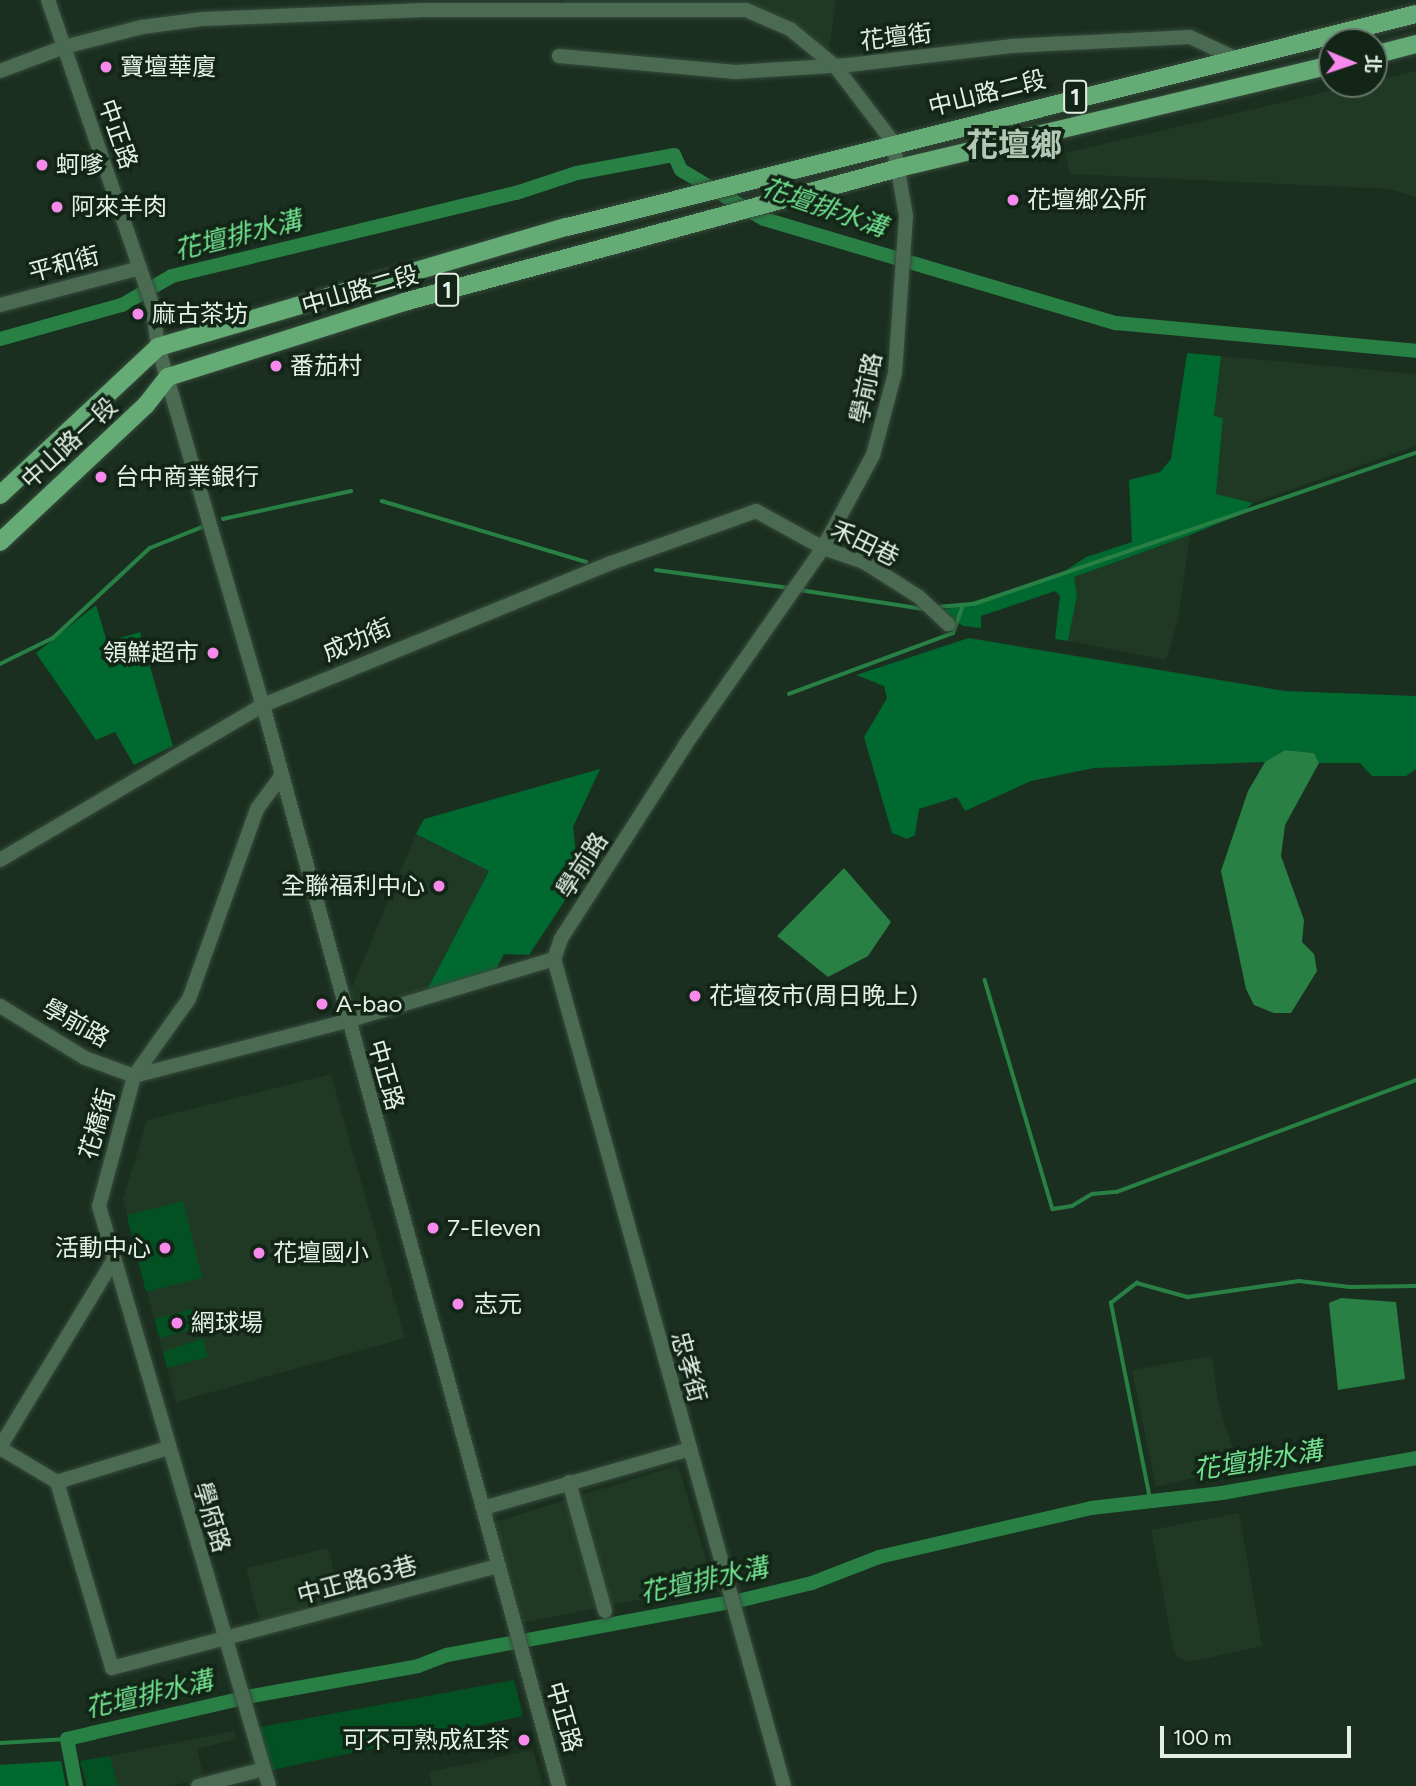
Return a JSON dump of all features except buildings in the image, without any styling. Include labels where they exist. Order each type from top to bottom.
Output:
[{"type":"main road","name":"中山路二段","points":[[158,347],[687,196],[1233,57],[1416,14]]},
{"type":"main road","points":[[1388,51],[1416,44]]},
{"type":"main road","name":"1","points":[[900,168],[1318,68]]},
{"type":"main road","name":"中山路二段","points":[[168,377],[391,306],[900,168]]},
{"type":"main road","name":"中山路一段","points":[[0,495],[158,347]]},
{"type":"main road","name":"中山路一段","points":[[0,542],[146,405],[168,377]]},
{"type":"street","name":"中正路","points":[[48,0],[152,303],[158,347]]},
{"type":"street","points":[[0,71],[64,47],[203,19],[559,6],[746,10],[790,29],[835,66],[893,142],[900,168]]},
{"type":"street","name":"花壇街","points":[[559,56],[735,72],[835,66],[1011,46],[1190,37],[1233,57]]},
{"type":"street","name":"學前路","points":[[554,959],[561,939],[686,744],[823,548],[873,455],[895,373],[905,250],[900,168]]},
{"type":"street","name":"平和街","points":[[0,305],[140,268]]},
{"type":"street","points":[[158,347],[168,377]]},
{"type":"street","name":"中正路","points":[[168,377],[263,705],[347,1021],[559,1786]]},
{"type":"street","name":"禾田巷","points":[[757,511],[823,548],[864,562],[919,597],[948,624]]},
{"type":"street","name":"成功街","points":[[0,860],[263,705],[611,563],[757,511]]},
{"type":"street","name":"花橋街","points":[[113,1261],[99,1206],[109,1157],[134,1076],[188,999],[257,809],[282,775]]},
{"type":"street","points":[[134,1076],[347,1021],[554,959]]},
{"type":"street","name":"忠孝街","points":[[554,959],[687,1450],[784,1786]]},
{"type":"street","name":"學前路","points":[[0,1006],[85,1058],[134,1076]]},
{"type":"street","points":[[113,1261],[0,1447],[57,1482],[168,1448]]},
{"type":"street","name":"學府路","points":[[113,1261],[269,1786]]},
{"type":"street","points":[[483,1508],[687,1450]]},
{"type":"street","name":"中正路63巷","points":[[57,1482],[112,1668],[499,1566]]},
{"type":"street","points":[[569,1482],[605,1611]]},
{"type":"street","points":[[198,1786],[264,1769]]},
{"type":"shaded area","points":[[565,0],[836,0],[828,58],[753,15],[565,4]]},
{"type":"shaded area","points":[[1416,71],[1416,197],[1389,189],[1070,174],[1065,153],[1318,94],[1318,98],[1388,98],[1388,78]]},
{"type":"shaded area","points":[[1187,353],[1221,356],[1214,416],[1223,418],[1216,494],[1253,503],[1239,515],[1074,577],[1077,595],[1068,641],[1055,639],[1060,596],[1055,591],[981,616],[981,628],[963,626],[940,611],[1056,577],[1086,557],[1132,542],[1129,480],[1160,472],[1171,459]]},
{"type":"shaded area","points":[[1221,356],[1416,374],[1416,446],[1253,503],[1216,494],[1223,418],[1214,417]]},
{"type":"shaded area","points":[[1190,535],[1178,620],[1166,660],[1068,641],[1077,595],[1073,577]]},
{"type":"shaded area","points":[[96,605],[107,642],[140,632],[173,746],[134,765],[115,732],[96,740],[36,653]]},
{"type":"shaded area","points":[[969,638],[1285,691],[1416,696],[1416,769],[1406,776],[1372,776],[1360,763],[1319,763],[1314,753],[1285,750],[1265,762],[1094,768],[1031,781],[965,811],[957,797],[919,809],[915,835],[907,839],[892,833],[864,737],[887,698],[884,686],[856,675]]},
{"type":"shaded area","points":[[1285,750],[1314,753],[1319,763],[1285,825],[1281,856],[1304,920],[1302,942],[1314,954],[1317,971],[1291,1013],[1274,1013],[1254,1005],[1246,989],[1221,871],[1248,791],[1265,762]]},
{"type":"shaded area","points":[[600,769],[573,827],[579,879],[529,955],[504,954],[494,973],[426,992],[489,871],[416,834],[424,819]]},
{"type":"shaded area","points":[[416,834],[489,871],[426,992],[357,1011],[351,990]]},
{"type":"shaded area","points":[[844,868],[891,922],[868,956],[828,977],[777,936]]},
{"type":"shaded area","name":"花壇國小","points":[[331,1074],[405,1338],[176,1402],[123,1199],[147,1120]]},
{"type":"shaded area","name":"活動中心","points":[[183,1201],[202,1278],[146,1292],[127,1215]]},
{"type":"shaded area","points":[[1341,1298],[1396,1302],[1405,1379],[1338,1390],[1329,1303]]},
{"type":"shaded area","name":"網球場","points":[[195,1308],[200,1327],[160,1338],[154,1319]]},
{"type":"shaded area","name":"網球場","points":[[203,1338],[208,1357],[167,1368],[163,1352]]},
{"type":"shaded area","points":[[1212,1356],[1218,1402],[1238,1466],[1156,1487],[1132,1370]]},
{"type":"shaded area","points":[[678,1465],[714,1585],[521,1623],[495,1522]]},
{"type":"shaded area","points":[[1239,1513],[1262,1646],[1189,1662],[1177,1657],[1173,1646],[1151,1530]]},
{"type":"shaded area","points":[[328,1548],[342,1603],[260,1624],[246,1568]]},
{"type":"shaded area","points":[[514,1680],[523,1716],[272,1770],[255,1728]]},
{"type":"shaded area","points":[[234,1731],[236,1739],[197,1749],[204,1778],[170,1786],[118,1786],[110,1756]]},
{"type":"shaded area","points":[[533,1750],[543,1786],[432,1786],[429,1772]]},
{"type":"shaded area","points":[[110,1756],[118,1786],[87,1786],[80,1761]]},
{"type":"shaded area","points":[[61,1761],[66,1786],[0,1786],[0,1765]]},
{"type":"waterway","name":"花壇排水溝","points":[[0,339],[122,305],[172,276],[516,193],[577,173],[674,155],[681,170],[764,219],[1116,323],[1416,351]]},
{"type":"waterway","points":[[938,607],[974,604],[1416,453]]},
{"type":"waterway","points":[[223,519],[351,491]]},
{"type":"waterway","points":[[382,501],[586,562]]},
{"type":"waterway","points":[[0,664],[53,638],[150,548],[202,527]]},
{"type":"waterway","points":[[656,570],[789,588]]},
{"type":"waterway","points":[[800,590],[924,609]]},
{"type":"waterway","points":[[789,694],[953,633],[963,606]]},
{"type":"waterway","points":[[985,980],[1053,1209],[1072,1206],[1092,1194],[1117,1192],[1416,1080]]},
{"type":"waterway","points":[[1151,1504],[1111,1303],[1137,1283],[1188,1297],[1299,1281],[1350,1287],[1416,1286]]},
{"type":"waterway","name":"花壇排水溝","points":[[76,1786],[67,1739],[252,1696],[418,1666],[447,1655],[742,1600],[812,1583],[879,1557],[1091,1508],[1222,1493],[1416,1458]]},
{"type":"waterway","name":"花壇排水溝","points":[[0,1743],[67,1739]]},
{"type":"place","name":"寶壇華廈","points":[[106,67]]},
{"type":"place","name":"蚵嗲","points":[[42,165]]},
{"type":"place","name":"花壇鄉公所","points":[[1013,200]]},
{"type":"place","name":"阿來羊肉","points":[[57,207]]},
{"type":"place","name":"麻古茶坊","points":[[138,314]]},
{"type":"place","name":"番茄村","points":[[276,366]]},
{"type":"place","name":"台中商業銀行","points":[[101,477]]},
{"type":"place","name":"領鮮超市","points":[[213,653]]},
{"type":"place","name":"全聯福利中心","points":[[439,886]]},
{"type":"place","name":"花壇夜市(周日晚上)","points":[[695,996]]},
{"type":"place","name":"A-bao","points":[[322,1004]]},
{"type":"place","name":"7-Eleven","points":[[433,1228]]},
{"type":"place","name":"活動中心","points":[[165,1248]]},
{"type":"place","name":"花壇國小","points":[[259,1253]]},
{"type":"place","name":"志元","points":[[458,1304]]},
{"type":"place","name":"網球場","points":[[177,1323]]},
{"type":"place","name":"可不可熟成紅茶","points":[[524,1740]]},
{"type":"district","name":"花壇鄉","points":[[1014,145]]}]
